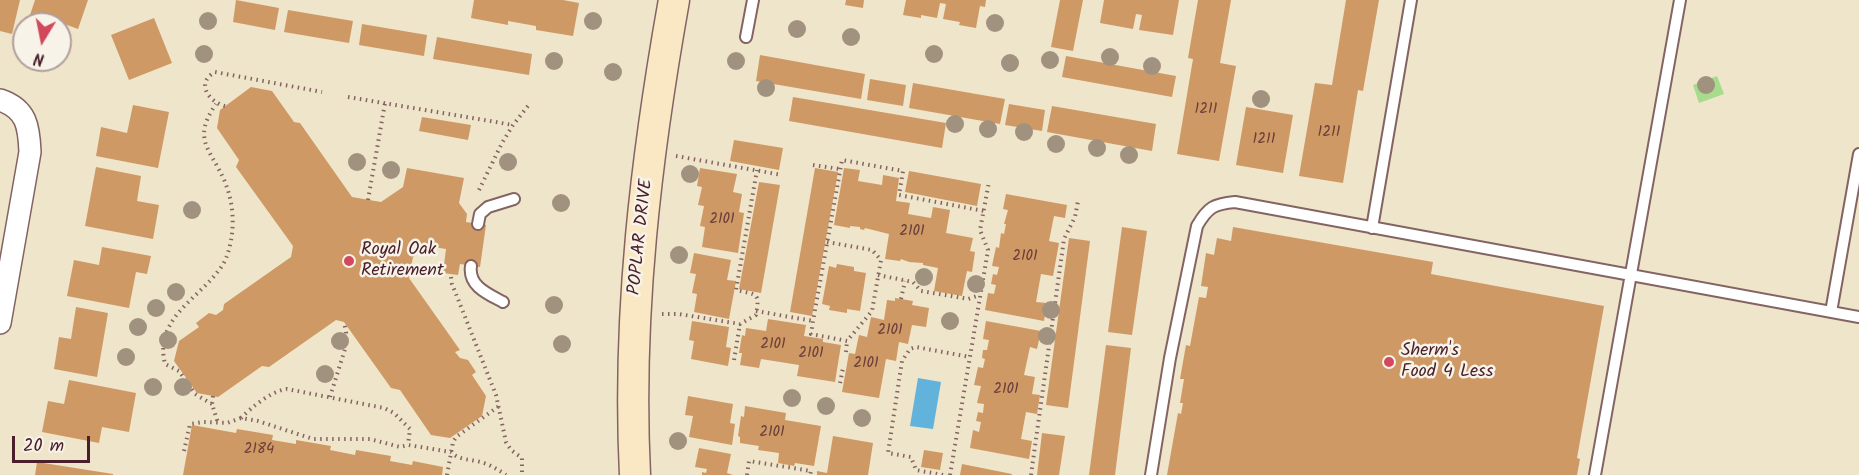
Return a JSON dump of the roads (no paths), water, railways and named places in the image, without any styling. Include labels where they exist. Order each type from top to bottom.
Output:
[{"type":"main road","name":"POPLAR DRIVE","points":[[635,475],[634,324],[640,236],[656,108],[674,0]]},
{"type":"street","points":[[0,100],[17,109],[25,118],[29,132],[30,152],[0,323]]},
{"type":"lane","points":[[746,37],[753,0]]},
{"type":"lane","points":[[1372,228],[1411,0]]},
{"type":"lane","points":[[1594,475],[1680,0]]},
{"type":"lane","points":[[1831,312],[1859,154]]},
{"type":"lane","points":[[478,224],[480,214],[488,207],[514,199]]},
{"type":"lane","points":[[1151,475],[1172,347],[1197,226],[1205,212],[1218,204],[1235,202],[1859,317]]},
{"type":"lane","points":[[471,266],[472,280],[483,291],[503,302]]},
{"type":"water","points":[[918,378],[941,382],[933,429],[910,426]]},
{"type":"place","name":"Royal Oak Retirement","points":[[349,261]]},
{"type":"place","name":"Sherm's Food 4 Less","points":[[1389,362]]}]
